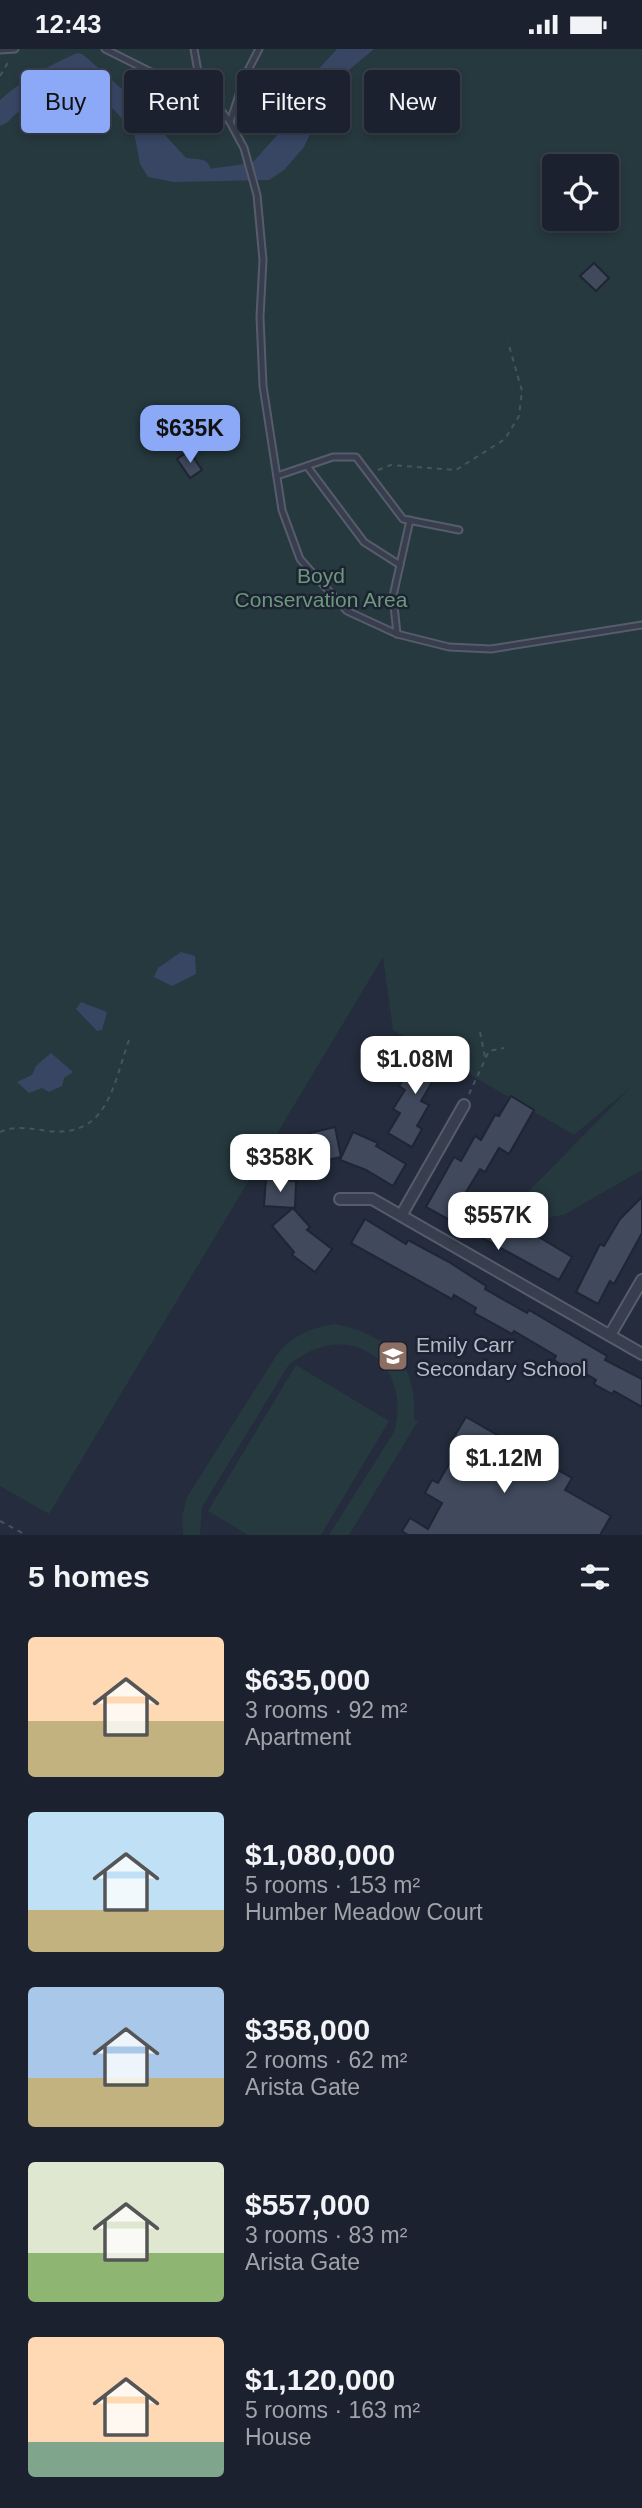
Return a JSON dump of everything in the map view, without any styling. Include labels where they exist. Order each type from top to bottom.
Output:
[{"type":"street","points":[[402,1214],[464,1105]]},
{"type":"street","points":[[340,1199],[372,1199],[402,1214],[642,1354]]},
{"type":"street","points":[[610,1335],[642,1280]]},
{"type":"lane","points":[[0,50],[15,49]]},
{"type":"lane","points":[[105,49],[147,70]]},
{"type":"lane","points":[[194,49],[198,70]]},
{"type":"lane","points":[[230,122],[246,74],[259,49]]},
{"type":"lane","points":[[223,113],[244,148],[257,195],[263,260],[260,317],[264,386],[282,510],[300,559],[347,611],[397,635],[449,647],[492,649],[642,625]]},
{"type":"lane","points":[[277,476],[333,457],[356,457],[402,519],[459,530]]},
{"type":"lane","points":[[307,466],[364,541],[400,565]]},
{"type":"lane","points":[[397,635],[393,596],[410,520]]},
{"type":"path","points":[[0,76],[10,58]]},
{"type":"path","points":[[368,473],[391,465],[456,470],[505,439],[519,417],[522,391],[508,342]]},
{"type":"path","points":[[480,1032],[486,1058]]},
{"type":"path","points":[[0,1132],[10,1127],[63,1133],[92,1123],[104,1108],[129,1040]]},
{"type":"path","points":[[464,1105],[489,1051],[503,1048]]},
{"type":"path","points":[[0,1521],[26,1535]]},
{"type":"green space","name":"Boyd Conservation Area","points":[[0,49],[642,49],[642,1170],[564,1215],[538,1219],[525,1203],[525,1195],[630,1088],[574,1135],[393,1030],[383,957],[49,1514],[0,1486]]},
{"type":"green space","points":[[336,1324],[371,1336],[396,1354],[411,1381],[414,1419],[418,1421],[349,1535],[329,1535],[394,1432],[397,1406],[394,1384],[384,1366],[370,1353],[351,1346],[331,1345],[309,1351],[288,1366],[202,1507],[200,1535],[183,1535],[182,1516],[187,1497],[276,1356],[288,1343],[302,1334],[318,1327]]},
{"type":"green space","points":[[296,1365],[389,1421],[321,1535],[248,1535],[208,1511]]},
{"type":"water","points":[[337,49],[374,49],[349,70],[318,70]]},
{"type":"water","points":[[134,133],[157,133],[162,149],[174,161],[208,169],[252,163],[279,133],[310,133],[304,147],[284,170],[269,180],[174,182],[148,177],[140,164]]},
{"type":"water","points":[[181,952],[195,956],[196,974],[172,986],[154,977],[158,968]]},
{"type":"water","points":[[81,1002],[107,1012],[102,1030],[97,1031],[76,1009]]},
{"type":"water","points":[[51,1053],[73,1072],[64,1078],[62,1086],[49,1092],[42,1088],[29,1093],[17,1082],[32,1075],[36,1066]]},
{"type":"building","points":[[594,263],[609,278],[596,291],[580,276]]},
{"type":"building","points":[[189,451],[202,470],[190,478],[177,459]]},
{"type":"building","points":[[420,1047],[445,1060],[421,1101],[429,1105],[417,1126],[422,1129],[412,1147],[388,1133],[400,1113],[393,1109],[405,1090],[399,1086]]},
{"type":"building","points":[[511,1096],[534,1110],[509,1154],[499,1148],[485,1172],[480,1169],[463,1197],[502,1220],[504,1216],[572,1257],[559,1280],[426,1207],[454,1157],[461,1161],[475,1136],[481,1140],[495,1115],[499,1116]]},
{"type":"building","points":[[335,1127],[341,1157],[308,1164],[296,1181],[275,1164],[292,1142],[316,1161],[310,1133]]},
{"type":"building","points":[[353,1132],[378,1143],[376,1146],[406,1164],[393,1186],[366,1170],[340,1160]]},
{"type":"building","points":[[266,1179],[296,1181],[295,1208],[264,1206]]},
{"type":"building","points":[[642,1197],[642,1233],[614,1284],[610,1281],[598,1304],[576,1292],[600,1244],[604,1246],[620,1219]]},
{"type":"building","points":[[293,1208],[310,1227],[307,1230],[332,1249],[315,1272],[292,1255],[294,1252],[272,1226]]},
{"type":"building","points":[[365,1219],[406,1244],[408,1240],[449,1262],[486,1286],[485,1289],[527,1313],[529,1310],[607,1356],[605,1360],[642,1379],[642,1407],[614,1391],[612,1394],[594,1384],[596,1380],[574,1367],[572,1371],[554,1360],[556,1356],[514,1331],[512,1334],[474,1313],[476,1308],[454,1295],[452,1299],[351,1243]]},
{"type":"building","points":[[466,1417],[499,1436],[492,1449],[513,1461],[518,1452],[572,1478],[565,1490],[611,1516],[600,1535],[408,1535],[402,1531],[410,1518],[428,1529],[442,1503],[425,1493],[432,1480],[438,1483],[456,1452],[450,1448],[451,1442]]},
{"type":"waterway","points":[[0,115],[36,86],[78,64],[122,103],[181,168],[200,170]]},
{"type":"place","name":"Emily Carr Secondary School","points":[[393,1356]]}]
